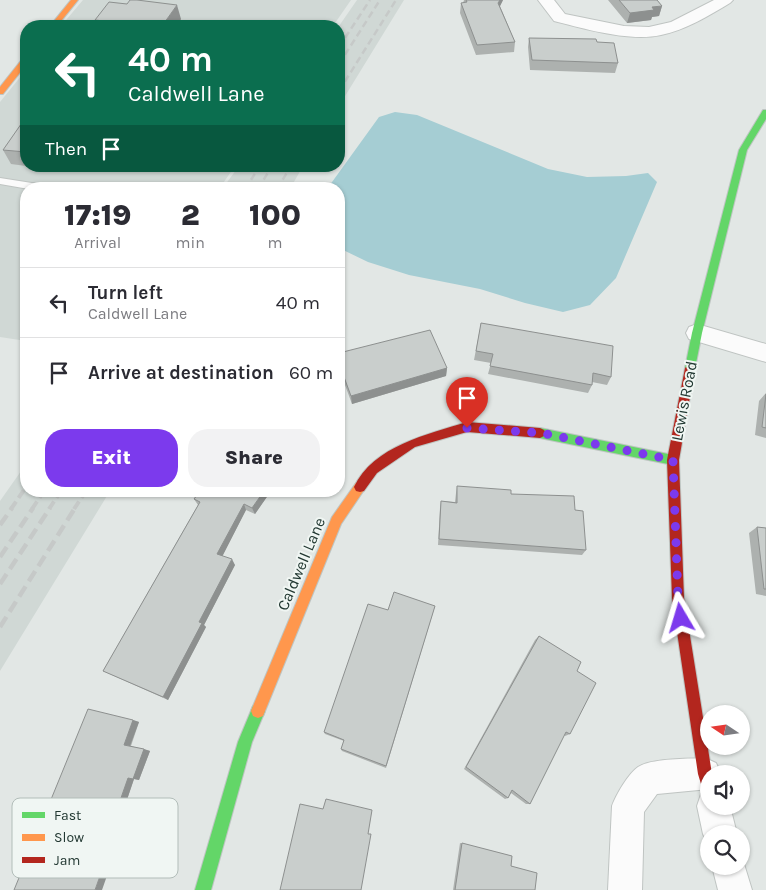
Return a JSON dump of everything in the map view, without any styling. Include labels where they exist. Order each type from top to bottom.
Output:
[{"type":"street","points":[[58,20],[75,0]]},
{"type":"street","points":[[546,0],[560,18],[643,32],[658,31],[680,24],[725,0]]},
{"type":"street","points":[[0,92],[20,67]]},
{"type":"street","name":"Lewis Road","points":[[704,765],[678,598],[673,460],[697,333],[743,150],[766,112]]},
{"type":"street","points":[[697,333],[766,353]]},
{"type":"street","name":"Caldwell Lane","points":[[203,890],[244,742],[336,521],[373,469],[412,443],[467,428],[541,433],[673,460]]},
{"type":"street","points":[[625,890],[628,806],[649,779],[700,782]]},
{"type":"street","points":[[731,875],[735,890]]},
{"type":"lane","points":[[0,182],[20,185]]},
{"type":"shaded area","points":[[83,0],[351,0],[337,20],[66,20]]},
{"type":"shaded area","points":[[357,0],[404,0],[345,96],[345,20],[343,20]]},
{"type":"shaded area","points":[[20,77],[20,172],[231,172],[224,182],[20,182],[20,340],[0,337],[0,102]]},
{"type":"shaded area","points":[[235,172],[300,172],[294,182],[227,182]]},
{"type":"shaded area","points":[[20,473],[20,497],[106,497],[0,671],[0,501]]},
{"type":"water","points":[[395,112],[417,115],[548,169],[587,177],[626,176],[648,173],[657,182],[616,278],[590,305],[563,312],[480,289],[409,275],[368,262],[345,251],[345,182],[332,182],[339,172],[345,172],[345,164],[379,117]]},
{"type":"building","points":[[130,0],[137,0],[177,5],[166,20],[95,20],[109,2],[127,4]]},
{"type":"building","points":[[466,0],[500,0],[498,3],[515,42],[477,45],[461,3],[467,2]]},
{"type":"building","points":[[619,0],[657,0],[662,6],[652,7],[654,10],[630,13]]},
{"type":"building","points":[[529,38],[596,39],[597,42],[614,43],[618,63],[532,60]]},
{"type":"building","points":[[20,126],[20,151],[3,150]]},
{"type":"building","points":[[481,323],[613,346],[611,377],[593,373],[592,385],[490,366],[493,354],[476,351]]},
{"type":"building","points":[[430,330],[447,368],[351,396],[345,380],[345,351]]},
{"type":"building","points":[[766,394],[766,428],[762,427]]},
{"type":"building","points":[[457,486],[511,490],[511,494],[574,496],[575,510],[583,511],[586,550],[439,539],[441,501],[457,503]]},
{"type":"building","points":[[196,497],[260,497],[252,508],[244,504],[217,554],[232,559],[199,622],[202,623],[163,697],[103,671],[200,502],[194,499]]},
{"type":"building","points":[[757,527],[766,528],[766,589],[764,589]]},
{"type":"building","points":[[394,592],[435,606],[386,766],[341,749],[344,740],[324,732],[368,604],[388,610]]},
{"type":"building","points":[[539,636],[581,662],[577,671],[596,683],[570,734],[566,732],[530,804],[512,790],[508,798],[466,767]]},
{"type":"building","points":[[88,709],[133,720],[124,745],[144,749],[133,779],[128,778],[121,798],[52,798]]},
{"type":"building","points":[[326,799],[372,810],[368,834],[371,834],[361,890],[280,890],[300,804],[323,809]]},
{"type":"building","points":[[462,843],[512,856],[511,866],[537,873],[535,890],[455,890]]},
{"type":"building","points":[[19,878],[99,878],[95,890],[14,890]]},
{"type":"railway","points":[[345,38],[370,0]]},
{"type":"railway","points":[[345,55],[380,0]]},
{"type":"railway","points":[[345,81],[396,0]]},
{"type":"railway","points":[[250,182],[256,172]]},
{"type":"railway","points":[[262,182],[268,172]]},
{"type":"railway","points":[[281,182],[287,172]]},
{"type":"railway","points":[[11,509],[20,496]]},
{"type":"railway","points":[[32,509],[40,497]]},
{"type":"railway","points":[[49,509],[57,497]]},
{"type":"railway","points":[[74,509],[82,497]]},
{"type":"railway","points":[[0,525],[12,508]]},
{"type":"railway","points":[[0,557],[33,508]]},
{"type":"railway","points":[[0,584],[50,508]]},
{"type":"railway","points":[[0,627],[75,508]]},
{"type":"traffic: fast","points":[[690,368],[743,150],[766,112]]},
{"type":"traffic: fast","points":[[540,433],[673,460]]},
{"type":"traffic: fast","points":[[203,890],[245,742],[258,711]]},
{"type":"traffic: slow","points":[[58,20],[75,0]]},
{"type":"traffic: slow","points":[[0,92],[20,67]]},
{"type":"traffic: slow","points":[[258,711],[336,521],[360,487]]},
{"type":"traffic: jam","points":[[690,368],[673,460],[678,598],[704,765]]},
{"type":"traffic: jam","points":[[360,487],[373,469],[412,443],[467,427],[540,433]]},
{"type":"route","points":[[467,428],[541,433],[673,460],[678,598],[681,618]]}]
